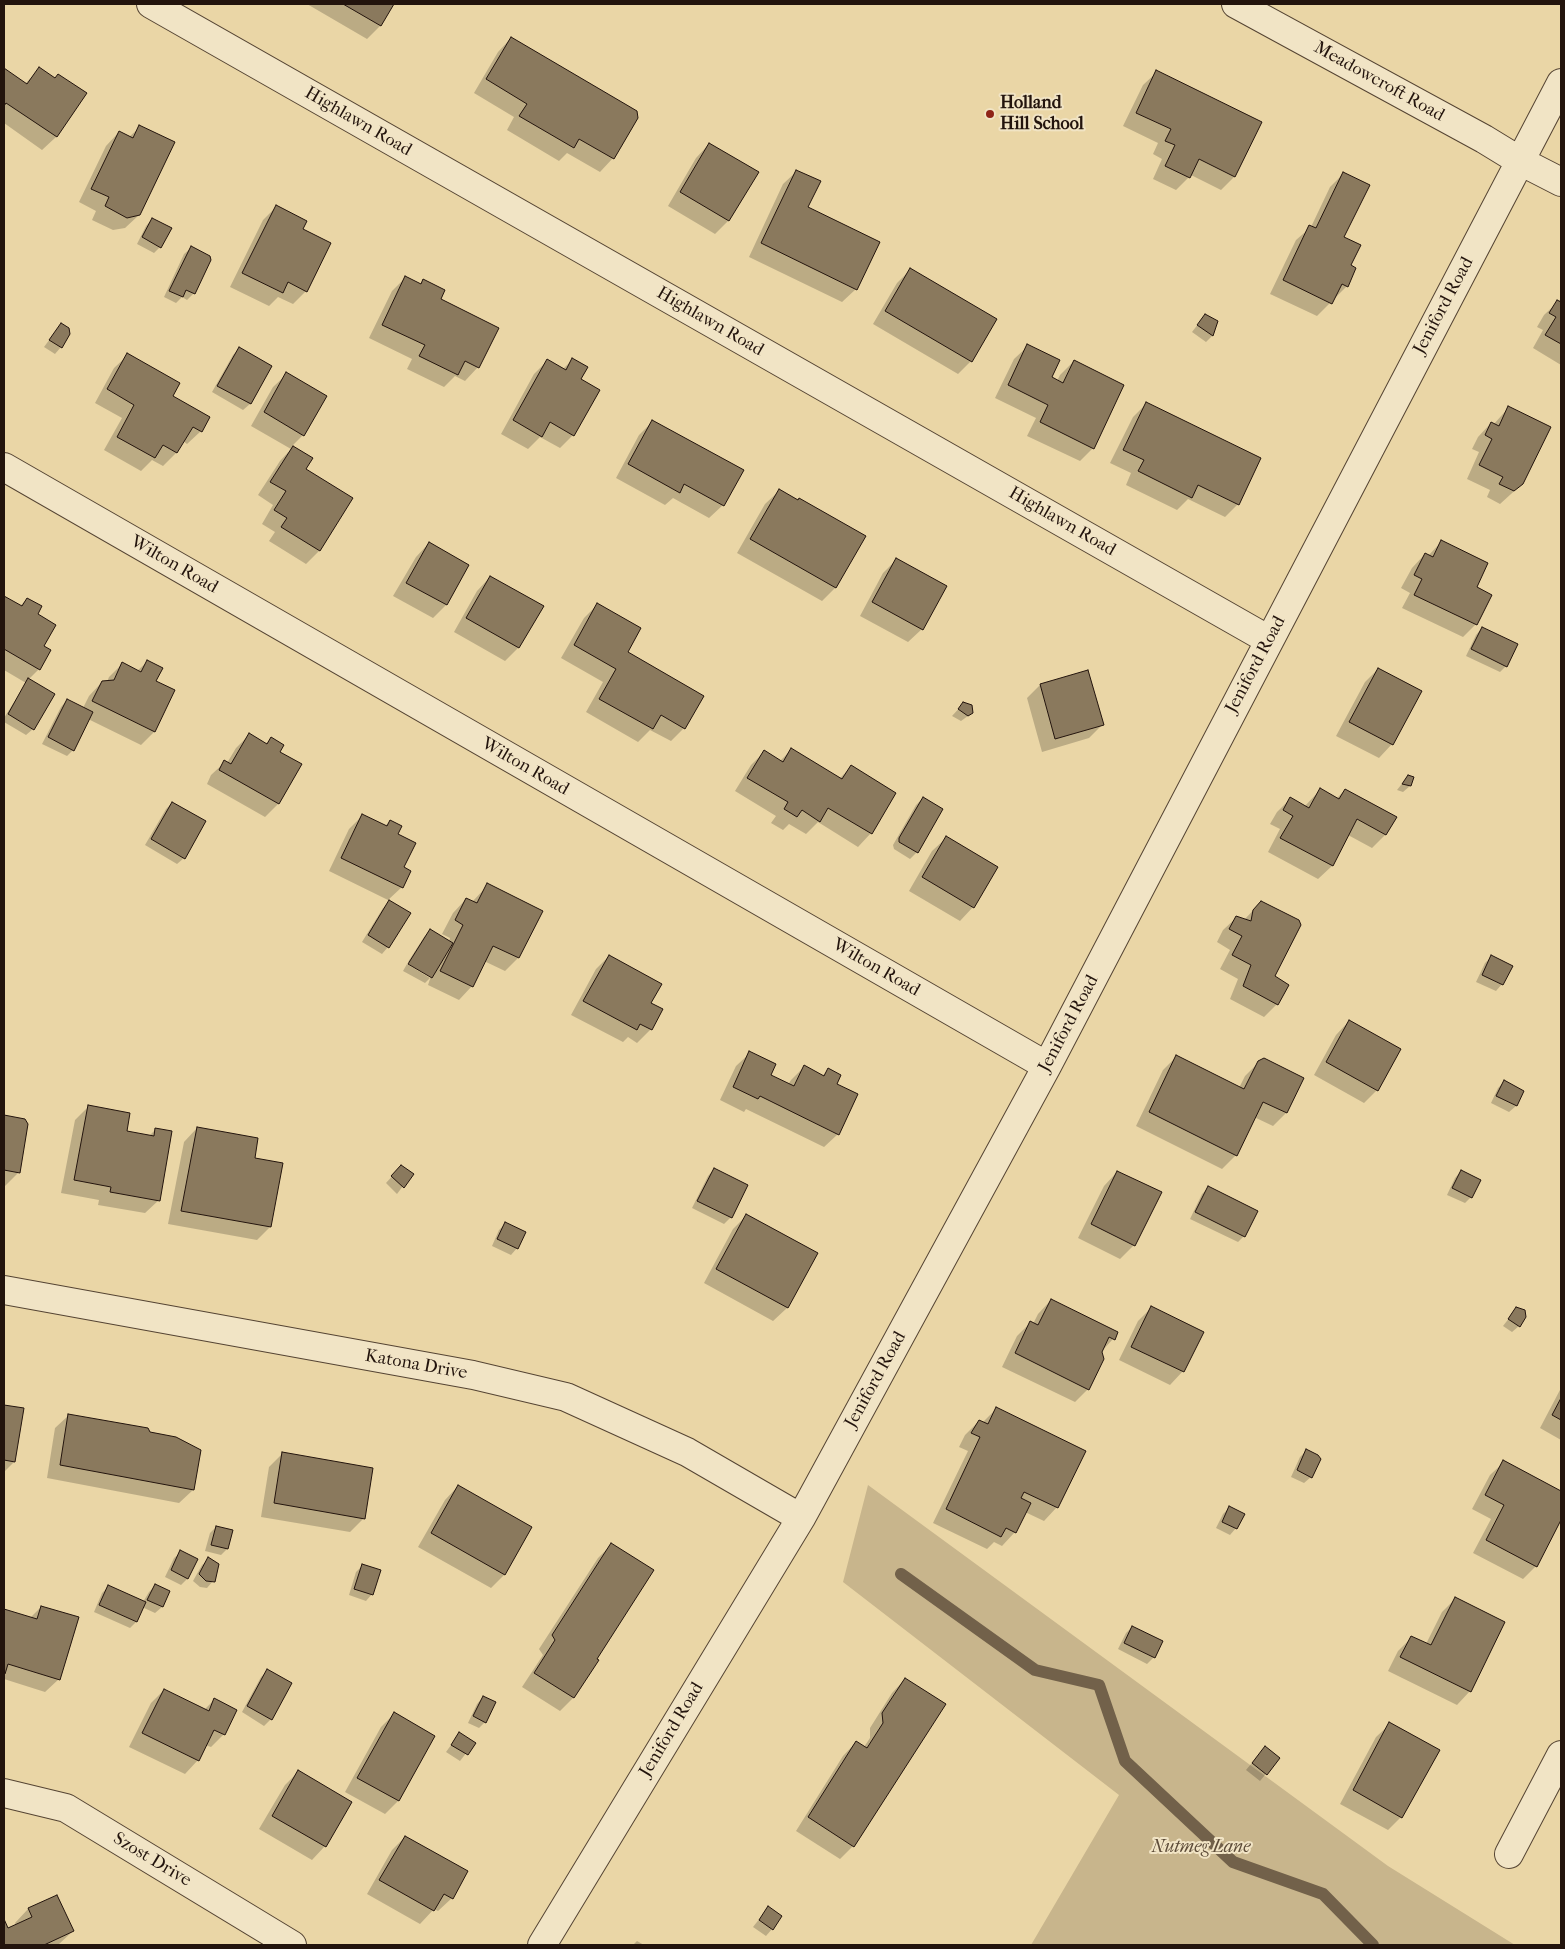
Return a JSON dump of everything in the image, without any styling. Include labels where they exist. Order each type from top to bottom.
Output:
[{"type":"street","name":"Highlawn Road","points":[[151,4],[1269,640]]},
{"type":"street","name":"Meadowcroft Road","points":[[1236,4],[1561,182]]},
{"type":"street","name":"Jeniford Road","points":[[542,1945],[801,1518],[1047,1066],[1561,83]]},
{"type":"street","name":"Wilton Road","points":[[4,467],[1047,1066]]},
{"type":"street","name":"Katona Drive","points":[[4,1290],[473,1375],[566,1397],[688,1452],[801,1518]]},
{"type":"street","points":[[1509,1854],[1561,1755]]},
{"type":"street","name":"Szost Drive","points":[[4,1794],[66,1808],[292,1945]]},
{"type":"green space","name":"Nutmeg Lane","points":[[868,1485],[1388,1866],[1515,1945],[1031,1945],[1119,1795],[843,1582]]},
{"type":"building","points":[[343,4],[394,4],[381,26]]},
{"type":"building","points":[[511,37],[637,111],[638,118],[614,159],[579,139],[574,148],[519,116],[527,104],[486,79]]},
{"type":"building","points":[[39,67],[55,78],[58,74],[87,93],[57,137],[6,103],[4,106],[4,68],[27,84]]},
{"type":"building","points":[[1156,70],[1262,122],[1235,177],[1199,159],[1190,178],[1165,166],[1175,145],[1165,141],[1171,129],[1136,113]]},
{"type":"building","points":[[139,125],[175,142],[140,215],[127,218],[105,206],[109,197],[91,189],[119,131],[133,138]]},
{"type":"building","points":[[709,143],[759,172],[729,221],[680,192]]},
{"type":"building","points":[[796,170],[821,181],[808,207],[880,242],[857,290],[761,243]]},
{"type":"building","points":[[1343,172],[1370,185],[1344,237],[1361,245],[1351,265],[1356,268],[1348,287],[1342,284],[1332,304],[1283,280],[1309,225],[1316,228]]},
{"type":"building","points":[[276,205],[307,221],[303,229],[331,243],[307,292],[288,282],[283,293],[242,273]]},
{"type":"building","points":[[152,218],[172,228],[161,248],[142,237]]},
{"type":"building","points":[[191,246],[210,256],[211,260],[195,294],[186,290],[183,297],[169,291]]},
{"type":"building","points":[[910,268],[997,319],[972,362],[885,311]]},
{"type":"building","points":[[405,276],[421,284],[423,279],[445,290],[441,299],[499,328],[479,368],[465,361],[458,375],[419,356],[425,345],[382,325]]},
{"type":"building","points":[[1557,300],[1561,302],[1561,344],[1545,335],[1556,317],[1549,313]]},
{"type":"building","points":[[1205,314],[1218,321],[1213,336],[1197,325]]},
{"type":"building","points":[[61,323],[69,328],[70,334],[62,348],[49,340]]},
{"type":"building","points":[[1027,344],[1060,360],[1052,377],[1063,383],[1074,360],[1124,385],[1094,449],[1040,422],[1048,405],[1008,385]]},
{"type":"building","points":[[239,347],[272,366],[251,404],[217,386]]},
{"type":"building","points":[[127,353],[180,383],[173,396],[210,417],[202,432],[193,427],[177,453],[163,445],[155,458],[117,437],[134,405],[107,389]]},
{"type":"building","points":[[572,358],[588,367],[581,379],[600,390],[574,436],[550,422],[542,437],[513,420],[547,359],[566,370]]},
{"type":"building","points":[[286,372],[327,396],[304,436],[264,412]]},
{"type":"building","points":[[1146,402],[1261,458],[1239,505],[1198,485],[1192,498],[1138,471],[1144,460],[1123,450]]},
{"type":"building","points":[[1508,406],[1551,427],[1523,484],[1514,491],[1499,484],[1503,477],[1479,465],[1492,439],[1485,435],[1491,422],[1499,426]]},
{"type":"building","points":[[652,420],[744,470],[724,506],[684,484],[680,493],[628,464]]},
{"type":"building","points":[[293,446],[313,458],[306,469],[353,498],[320,551],[281,527],[287,518],[274,510],[286,491],[270,482]]},
{"type":"building","points":[[779,489],[798,500],[799,498],[866,536],[836,588],[750,539]]},
{"type":"building","points":[[1441,540],[1488,563],[1477,587],[1492,595],[1477,625],[1414,595],[1422,579],[1414,575],[1425,553],[1433,557]]},
{"type":"building","points":[[429,542],[469,565],[447,605],[406,583]]},
{"type":"building","points":[[896,558],[947,586],[923,630],[872,602]]},
{"type":"building","points":[[490,576],[544,606],[519,648],[466,618]]},
{"type":"building","points":[[4,596],[22,606],[27,598],[42,606],[38,614],[56,625],[44,646],[51,650],[40,670],[4,649]]},
{"type":"building","points":[[597,603],[641,628],[628,652],[704,696],[685,729],[661,715],[653,729],[599,699],[616,669],[574,645]]},
{"type":"building","points":[[1482,627],[1518,644],[1507,667],[1471,649]]},
{"type":"building","points":[[147,660],[163,668],[156,681],[175,690],[155,732],[92,701],[102,681],[114,680],[122,662],[141,672]]},
{"type":"building","points":[[1378,668],[1422,691],[1393,745],[1349,722]]},
{"type":"building","points":[[1088,670],[1104,725],[1055,739],[1040,684]]},
{"type":"building","points":[[28,678],[55,694],[34,730],[8,714]]},
{"type":"building","points":[[67,699],[93,712],[74,751],[48,737]]},
{"type":"building","points":[[963,702],[972,705],[973,713],[968,716],[958,709]]},
{"type":"building","points":[[249,733],[267,744],[271,737],[284,745],[280,752],[302,764],[279,804],[219,770],[224,760],[231,764]]},
{"type":"building","points":[[791,748],[842,779],[851,765],[896,793],[872,834],[828,808],[820,822],[802,810],[797,817],[784,809],[788,802],[747,778],[764,750],[783,762]]},
{"type":"building","points":[[1408,775],[1414,777],[1411,786],[1402,784]]},
{"type":"building","points":[[1320,788],[1339,799],[1345,789],[1397,817],[1386,835],[1357,819],[1333,866],[1280,838],[1293,816],[1283,810],[1290,797],[1309,808]]},
{"type":"building","points":[[923,797],[943,809],[918,853],[899,842],[899,838]]},
{"type":"building","points":[[172,802],[206,821],[185,859],[151,839]]},
{"type":"building","points":[[362,814],[387,826],[390,820],[402,826],[398,834],[416,843],[404,867],[411,871],[403,888],[341,858]]},
{"type":"building","points":[[946,836],[998,867],[974,908],[922,877]]},
{"type":"building","points":[[487,883],[543,911],[519,958],[493,946],[473,987],[440,971],[463,925],[455,920],[466,898],[477,903]]},
{"type":"building","points":[[389,900],[411,913],[389,948],[368,935]]},
{"type":"building","points":[[1261,901],[1299,920],[1301,925],[1275,976],[1289,985],[1278,1005],[1243,986],[1251,965],[1232,955],[1242,936],[1229,929],[1236,916],[1251,921],[1253,910]]},
{"type":"building","points":[[430,929],[453,943],[432,978],[408,964]]},
{"type":"building","points":[[609,955],[662,984],[651,1003],[663,1009],[652,1030],[640,1024],[637,1030],[583,1001]]},
{"type":"building","points":[[1491,955],[1513,966],[1503,985],[1482,975]]},
{"type":"building","points":[[1349,1020],[1401,1049],[1378,1091],[1326,1062]]},
{"type":"building","points":[[749,1051],[776,1064],[771,1075],[794,1086],[804,1065],[824,1076],[828,1068],[841,1075],[837,1084],[858,1094],[839,1135],[760,1096],[758,1099],[733,1087]]},
{"type":"building","points":[[1176,1055],[1244,1089],[1258,1061],[1264,1058],[1304,1078],[1287,1113],[1263,1102],[1237,1156],[1149,1112]]},
{"type":"building","points":[[1504,1080],[1524,1091],[1517,1106],[1496,1096]]},
{"type":"building","points":[[88,1105],[130,1113],[127,1131],[154,1136],[155,1128],[172,1131],[160,1201],[110,1192],[111,1187],[74,1180]]},
{"type":"building","points":[[4,1115],[25,1119],[28,1124],[20,1173],[4,1170]]},
{"type":"building","points":[[197,1127],[258,1138],[255,1158],[283,1163],[271,1227],[181,1211]]},
{"type":"building","points":[[401,1165],[414,1174],[404,1188],[391,1176]]},
{"type":"building","points":[[714,1168],[748,1185],[732,1218],[697,1201]]},
{"type":"building","points":[[1461,1170],[1481,1180],[1472,1198],[1452,1188]]},
{"type":"building","points":[[1117,1171],[1162,1192],[1135,1246],[1091,1224]]},
{"type":"building","points":[[1208,1186],[1258,1211],[1245,1237],[1195,1212]]},
{"type":"building","points":[[746,1214],[818,1253],[788,1308],[716,1269]]},
{"type":"building","points":[[505,1222],[526,1232],[518,1249],[497,1239]]},
{"type":"building","points":[[1051,1299],[1118,1332],[1115,1340],[1109,1337],[1102,1352],[1104,1359],[1089,1390],[1015,1353],[1030,1321],[1038,1325]]},
{"type":"building","points":[[1151,1306],[1204,1332],[1184,1372],[1131,1347]]},
{"type":"building","points":[[1516,1307],[1525,1310],[1526,1317],[1520,1327],[1508,1319]]},
{"type":"building","points":[[1561,1398],[1561,1420],[1552,1415]]},
{"type":"building","points":[[4,1405],[24,1408],[15,1462],[4,1460]]},
{"type":"building","points":[[996,1407],[1086,1451],[1058,1508],[1024,1492],[1021,1498],[1031,1503],[1016,1533],[1006,1528],[1001,1537],[946,1509],[980,1437],[971,1433],[979,1420],[988,1424]]},
{"type":"building","points":[[68,1414],[148,1428],[150,1432],[176,1437],[201,1450],[194,1490],[60,1465]]},
{"type":"building","points":[[1306,1449],[1318,1455],[1321,1459],[1312,1478],[1297,1470]]},
{"type":"building","points":[[282,1452],[373,1468],[365,1519],[274,1503]]},
{"type":"building","points":[[1503,1460],[1561,1491],[1561,1520],[1537,1567],[1486,1540],[1504,1505],[1485,1495]]},
{"type":"building","points":[[458,1485],[532,1527],[505,1575],[431,1533]]},
{"type":"building","points":[[1229,1506],[1245,1514],[1237,1529],[1222,1522]]},
{"type":"building","points":[[216,1526],[233,1530],[228,1549],[211,1545]]},
{"type":"building","points":[[611,1543],[654,1570],[574,1698],[534,1673],[555,1640],[552,1635]]},
{"type":"building","points":[[180,1550],[198,1559],[188,1579],[171,1570]]},
{"type":"building","points":[[208,1557],[219,1564],[215,1582],[206,1581],[199,1574]]},
{"type":"building","points":[[362,1564],[381,1570],[373,1595],[354,1589]]},
{"type":"building","points":[[155,1584],[170,1591],[163,1607],[147,1600]]},
{"type":"building","points":[[108,1585],[146,1602],[137,1622],[99,1605]]},
{"type":"building","points":[[1455,1597],[1505,1622],[1471,1692],[1400,1657],[1411,1636],[1431,1645]]},
{"type":"building","points":[[41,1606],[79,1617],[60,1680],[8,1664],[5,1674],[4,1609],[37,1619]]},
{"type":"building","points":[[1132,1626],[1163,1641],[1155,1658],[1124,1643]]},
{"type":"building","points":[[267,1669],[292,1683],[272,1720],[247,1706]]},
{"type":"building","points":[[905,1678],[946,1704],[854,1847],[808,1817],[856,1741],[867,1748],[883,1723],[882,1713]]},
{"type":"building","points":[[164,1689],[209,1711],[214,1698],[237,1710],[225,1735],[214,1730],[199,1761],[142,1733]]},
{"type":"building","points":[[483,1696],[496,1702],[486,1723],[473,1716]]},
{"type":"building","points":[[394,1712],[435,1736],[399,1801],[357,1778]]},
{"type":"building","points":[[1389,1722],[1440,1750],[1402,1818],[1353,1790]]},
{"type":"building","points":[[459,1732],[476,1743],[468,1755],[451,1745]]},
{"type":"building","points":[[1265,1746],[1280,1758],[1267,1775],[1252,1763]]},
{"type":"building","points":[[298,1770],[352,1802],[326,1847],[272,1816]]},
{"type":"building","points":[[405,1836],[468,1871],[453,1899],[444,1894],[434,1911],[379,1880]]},
{"type":"building","points":[[57,1895],[74,1931],[44,1945],[4,1945],[4,1919],[8,1928],[32,1917],[28,1908]]},
{"type":"building","points":[[768,1906],[782,1916],[773,1930],[759,1920]]},
{"type":"waterway","points":[[901,1574],[1035,1670],[1099,1685],[1125,1761],[1233,1862],[1323,1894],[1373,1945]]},
{"type":"place","name":"Holland Hill School","points":[[990,114]]}]
